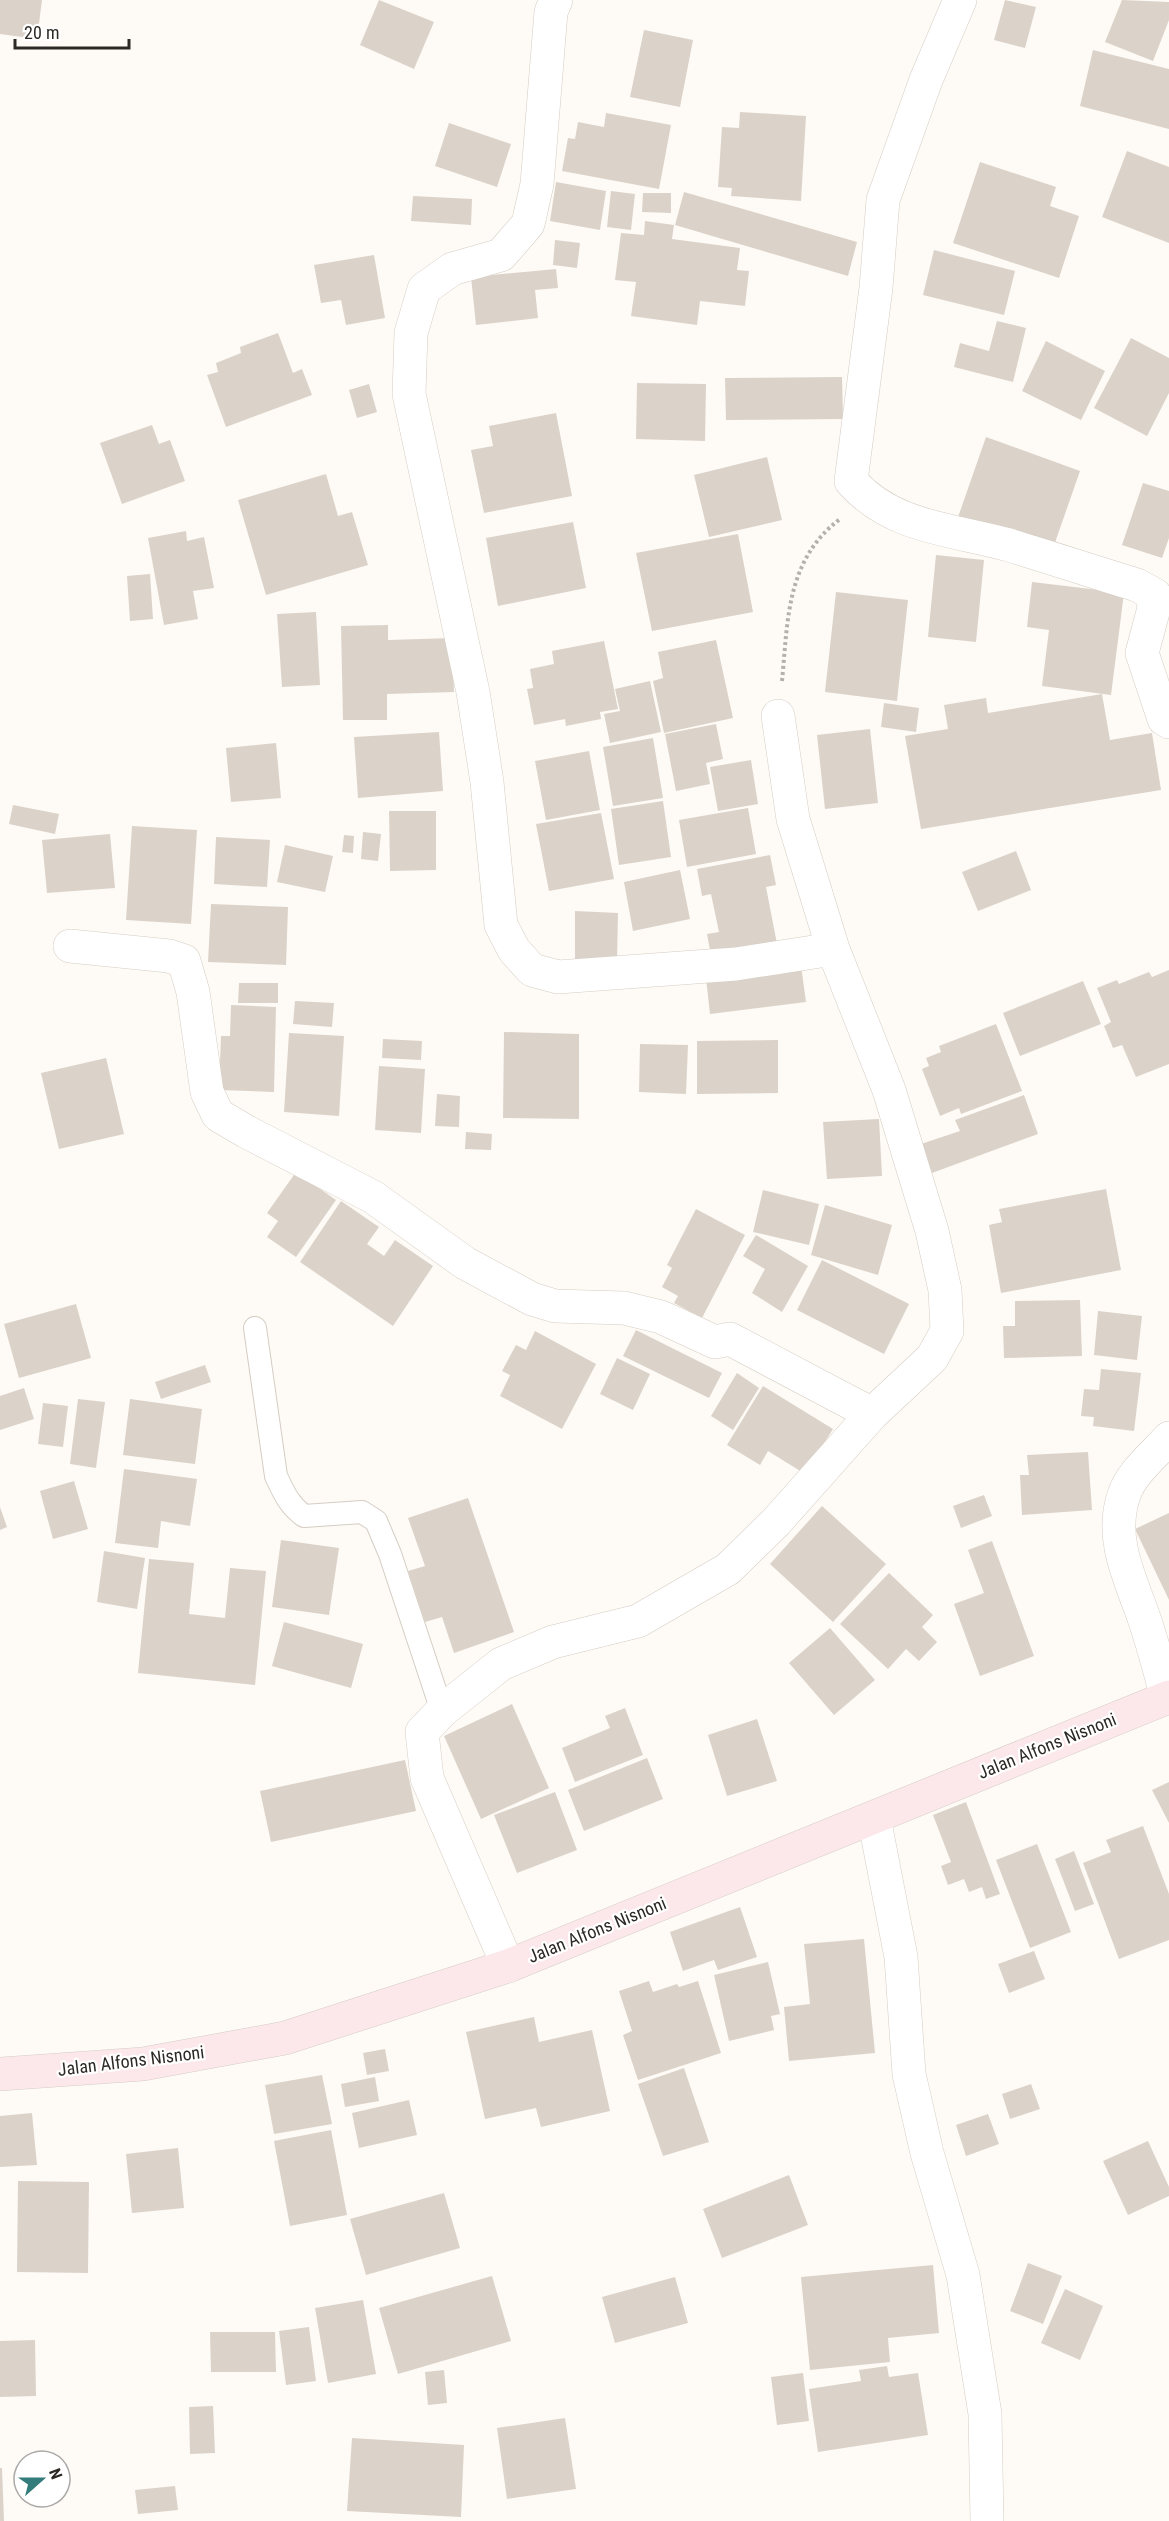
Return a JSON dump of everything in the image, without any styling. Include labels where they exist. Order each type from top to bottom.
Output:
[{"type":"main road","name":"Jalan Alfons Nisnoni","points":[[0,2074],[143,2064],[285,2038],[508,1966],[1168,1697]]},
{"type":"street","points":[[556,0],[550,12],[537,184],[528,225],[501,255],[452,269],[424,289],[411,333],[408,394],[472,692],[487,782],[501,925],[514,950],[532,970],[558,977],[736,964],[834,949]]},
{"type":"street","points":[[960,0],[926,80],[883,200],[876,288],[851,481],[867,499],[895,515],[1007,545],[1137,585],[1155,595],[1154,612],[1142,653],[1164,719],[1169,722]]},
{"type":"street","points":[[508,1966],[427,1778],[422,1732],[442,1711],[501,1664],[553,1642],[638,1621],[728,1569],[776,1522],[872,1414],[932,1358],[947,1331],[945,1290],[932,1231],[889,1090],[834,949],[792,819],[778,716]]},
{"type":"street","points":[[70,946],[169,956],[184,961],[193,992],[207,1092],[218,1114],[247,1132],[373,1197],[465,1263],[532,1299],[555,1306],[624,1308],[661,1317],[715,1342],[730,1339],[872,1414]]},
{"type":"street","points":[[1168,1697],[1145,1621],[1120,1553],[1118,1518],[1124,1493],[1138,1472],[1169,1438]]},
{"type":"street","points":[[874,1818],[901,1957],[909,2074],[927,2153],[963,2275],[986,2414],[987,2521]]},
{"type":"lane","points":[[255,1328],[276,1476],[286,1498],[304,1516],[362,1512],[376,1521],[390,1554],[442,1711]]},
{"type":"path","points":[[778,716],[790,595],[805,556],[829,527],[867,499]]},
{"type":"building","points":[[0,0],[42,0],[37,39],[0,34]]},
{"type":"building","points":[[379,0],[434,22],[414,69],[360,45]]},
{"type":"building","points":[[1005,0],[1036,7],[1025,48],[994,40]]},
{"type":"building","points":[[1122,0],[1169,2],[1169,20],[1153,61],[1105,42]]},
{"type":"building","points":[[644,30],[693,40],[680,107],[630,97]]},
{"type":"building","points":[[1093,50],[1169,69],[1169,129],[1080,106]]},
{"type":"building","points":[[740,112],[806,116],[801,201],[731,196],[732,188],[718,187],[722,127],[739,128]]},
{"type":"building","points":[[606,113],[671,125],[659,189],[562,171],[568,138],[575,139],[578,122],[604,127]]},
{"type":"building","points":[[449,123],[511,144],[497,187],[435,166]]},
{"type":"building","points":[[1127,151],[1169,167],[1169,243],[1102,217]]},
{"type":"building","points":[[980,162],[1056,187],[1050,206],[1079,216],[1059,278],[953,243]]},
{"type":"building","points":[[556,182],[606,191],[600,230],[550,221]]},
{"type":"building","points":[[611,191],[635,194],[631,230],[607,227]]},
{"type":"building","points":[[684,192],[857,242],[848,276],[675,225]]},
{"type":"building","points":[[643,193],[671,193],[671,213],[642,212]]},
{"type":"building","points":[[413,196],[472,199],[471,225],[411,221]]},
{"type":"building","points":[[645,221],[674,225],[672,239],[740,248],[737,270],[749,271],[745,306],[700,301],[697,325],[631,316],[636,282],[615,280],[621,233],[644,235]]},
{"type":"building","points":[[555,240],[580,243],[577,268],[553,265]]},
{"type":"building","points":[[934,250],[1015,271],[1004,315],[923,295]]},
{"type":"building","points":[[374,255],[385,318],[346,325],[341,300],[321,303],[314,265]]},
{"type":"building","points":[[556,269],[558,288],[535,290],[538,318],[476,325],[471,277]]},
{"type":"building","points":[[997,321],[1026,328],[1013,382],[954,367],[960,343],[989,351]]},
{"type":"building","points":[[278,333],[293,373],[302,369],[312,395],[226,427],[207,375],[218,372],[216,363],[241,353],[240,347]]},
{"type":"building","points":[[1131,338],[1169,358],[1169,393],[1147,436],[1094,408]]},
{"type":"building","points":[[1046,341],[1105,371],[1081,420],[1022,391]]},
{"type":"building","points":[[842,377],[843,419],[726,420],[725,378]]},
{"type":"building","points":[[637,383],[706,384],[705,441],[636,439]]},
{"type":"building","points":[[369,384],[377,412],[357,418],[349,390]]},
{"type":"building","points":[[556,413],[572,496],[484,513],[471,450],[493,446],[489,426]]},
{"type":"building","points":[[152,425],[159,444],[170,440],[185,481],[122,504],[100,443]]},
{"type":"building","points":[[986,437],[1080,471],[1051,554],[957,520]]},
{"type":"building","points":[[767,457],[782,520],[709,537],[694,475]]},
{"type":"building","points":[[326,474],[338,516],[352,512],[368,565],[266,595],[238,500]]},
{"type":"building","points":[[1143,483],[1169,491],[1169,538],[1162,558],[1122,545]]},
{"type":"building","points":[[573,522],[586,588],[498,606],[486,538]]},
{"type":"building","points":[[186,531],[187,541],[204,537],[214,588],[193,591],[198,619],[164,625],[148,538]]},
{"type":"building","points":[[738,534],[753,612],[652,631],[636,553]]},
{"type":"building","points":[[936,555],[984,560],[976,642],[928,637]]},
{"type":"building","points":[[150,574],[153,619],[130,621],[127,576]]},
{"type":"building","points":[[1032,582],[1124,593],[1111,695],[1042,686],[1049,630],[1027,627]]},
{"type":"building","points":[[836,592],[908,600],[897,701],[825,692]]},
{"type":"building","points":[[316,612],[320,685],[282,687],[277,614]]},
{"type":"building","points":[[388,625],[388,640],[452,638],[454,692],[387,694],[387,720],[343,720],[341,626]]},
{"type":"building","points":[[716,640],[733,718],[664,733],[653,681],[663,678],[658,652]]},
{"type":"building","points":[[604,641],[618,709],[600,712],[601,719],[566,726],[565,719],[534,725],[527,689],[533,688],[530,669],[554,664],[552,651]]},
{"type":"building","points":[[650,681],[661,732],[610,743],[604,714],[620,711],[615,689]]},
{"type":"building","points":[[1102,694],[1110,740],[1152,733],[1161,790],[921,829],[905,736],[948,729],[944,705],[986,698],[988,713]]},
{"type":"building","points":[[884,703],[919,708],[916,732],[881,727]]},
{"type":"building","points":[[716,724],[723,759],[706,763],[710,784],[676,791],[665,734]]},
{"type":"building","points":[[870,729],[878,803],[825,809],[817,735]]},
{"type":"building","points":[[439,732],[443,791],[358,798],[354,737]]},
{"type":"building","points":[[653,738],[663,798],[613,806],[603,747]]},
{"type":"building","points":[[276,743],[281,798],[231,802],[226,748]]},
{"type":"building","points":[[589,751],[600,810],[546,820],[535,761]]},
{"type":"building","points":[[751,760],[758,804],[718,811],[710,767]]},
{"type":"building","points":[[663,801],[671,857],[619,865],[611,809]]},
{"type":"building","points":[[13,805],[59,814],[55,834],[9,824]]},
{"type":"building","points":[[748,808],[756,854],[687,867],[679,820]]},
{"type":"building","points":[[389,811],[436,811],[436,870],[390,871]]},
{"type":"building","points":[[601,813],[614,879],[549,891],[536,824]]},
{"type":"building","points":[[132,826],[197,830],[191,924],[126,920]]},
{"type":"building","points":[[363,832],[381,834],[378,861],[361,859]]},
{"type":"building","points":[[110,834],[115,888],[47,893],[42,840]]},
{"type":"building","points":[[344,835],[354,836],[353,853],[342,852]]},
{"type":"building","points":[[216,837],[270,840],[267,887],[214,884]]},
{"type":"building","points":[[285,845],[333,856],[325,892],[277,882]]},
{"type":"building","points":[[1016,851],[1031,890],[978,911],[962,872]]},
{"type":"building","points":[[770,855],[776,885],[766,887],[778,949],[712,961],[707,934],[719,932],[711,894],[702,896],[697,869]]},
{"type":"building","points":[[680,870],[690,919],[633,931],[624,882]]},
{"type":"building","points":[[211,904],[288,907],[286,965],[208,962]]},
{"type":"building","points":[[575,911],[618,913],[617,962],[575,961]]},
{"type":"building","points":[[800,958],[806,1002],[710,1014],[705,969]]},
{"type":"building","points":[[1169,970],[1169,1064],[1136,1077],[1122,1045],[1113,1048],[1104,1026],[1111,1022],[1097,988],[1117,980],[1119,984],[1149,972],[1152,977]]},
{"type":"building","points":[[1083,981],[1101,1024],[1020,1056],[1003,1013]]},
{"type":"building","points":[[239,983],[278,983],[278,1003],[238,1003]]},
{"type":"building","points":[[295,1001],[334,1003],[332,1027],[293,1024]]},
{"type":"building","points":[[231,1005],[276,1007],[274,1092],[219,1090],[221,1036],[230,1036]]},
{"type":"building","points":[[996,1024],[1022,1091],[961,1114],[959,1108],[940,1116],[922,1069],[929,1066],[926,1058],[941,1052],[939,1046]]},
{"type":"building","points":[[504,1032],[579,1034],[579,1119],[503,1118]]},
{"type":"building","points":[[289,1033],[344,1036],[339,1116],[284,1112]]},
{"type":"building","points":[[383,1039],[422,1041],[421,1060],[382,1058]]},
{"type":"building","points":[[778,1040],[778,1093],[697,1094],[697,1041]]},
{"type":"building","points":[[640,1044],[688,1045],[686,1094],[639,1092]]},
{"type":"building","points":[[106,1058],[124,1134],[59,1149],[41,1073]]},
{"type":"building","points":[[379,1066],[425,1069],[421,1133],[375,1130]]},
{"type":"building","points":[[437,1094],[460,1096],[459,1127],[435,1126]]},
{"type":"building","points":[[1024,1095],[1038,1134],[932,1173],[921,1144],[960,1131],[955,1120]]},
{"type":"building","points":[[879,1119],[882,1176],[827,1179],[823,1122]]},
{"type":"building","points":[[466,1132],[492,1134],[491,1150],[465,1149]]},
{"type":"building","points":[[296,1172],[336,1200],[296,1257],[267,1237],[278,1221],[267,1213]]},
{"type":"building","points":[[1106,1189],[1121,1270],[1001,1293],[989,1225],[1002,1222],[999,1209]]},
{"type":"building","points":[[763,1190],[819,1204],[809,1245],[753,1232]]},
{"type":"building","points":[[341,1201],[379,1227],[367,1244],[384,1256],[395,1240],[433,1266],[393,1326],[300,1262]]},
{"type":"building","points":[[825,1205],[892,1225],[878,1275],[811,1255]]},
{"type":"building","points":[[696,1209],[745,1235],[702,1318],[674,1303],[678,1296],[662,1287],[672,1268],[667,1265]]},
{"type":"building","points":[[756,1235],[808,1266],[782,1312],[752,1293],[765,1269],[743,1256]]},
{"type":"building","points":[[822,1260],[909,1304],[884,1354],[797,1310]]},
{"type":"building","points":[[1080,1300],[1082,1356],[1004,1358],[1003,1326],[1015,1326],[1015,1301]]},
{"type":"building","points":[[76,1304],[91,1358],[19,1378],[4,1324]]},
{"type":"building","points":[[1098,1311],[1142,1316],[1137,1360],[1094,1355]]},
{"type":"building","points":[[636,1330],[722,1373],[709,1398],[623,1356]]},
{"type":"building","points":[[535,1331],[596,1364],[562,1429],[500,1396],[510,1375],[502,1371],[516,1345],[526,1350]]},
{"type":"building","points":[[617,1358],[650,1374],[633,1410],[600,1394]]},
{"type":"building","points":[[205,1365],[211,1382],[161,1399],[155,1382]]},
{"type":"building","points":[[1101,1369],[1141,1373],[1134,1431],[1093,1426],[1094,1417],[1081,1416],[1084,1389],[1099,1390]]},
{"type":"building","points":[[737,1373],[759,1388],[733,1430],[711,1416]]},
{"type":"building","points":[[763,1386],[833,1429],[805,1474],[768,1451],[760,1465],[727,1445]]},
{"type":"building","points":[[24,1388],[34,1419],[0,1430],[0,1396]]},
{"type":"building","points":[[78,1399],[105,1402],[96,1468],[70,1464]]},
{"type":"building","points":[[130,1399],[202,1409],[195,1464],[123,1455]]},
{"type":"building","points":[[43,1403],[68,1406],[63,1447],[38,1444]]},
{"type":"building","points":[[1088,1452],[1092,1510],[1022,1515],[1020,1475],[1029,1475],[1027,1455]]},
{"type":"building","points":[[124,1469],[197,1479],[190,1526],[161,1521],[158,1548],[115,1543]]},
{"type":"building","points":[[74,1481],[88,1529],[53,1539],[40,1491]]},
{"type":"building","points":[[984,1495],[992,1516],[961,1528],[953,1506]]},
{"type":"building","points":[[468,1498],[514,1632],[454,1653],[442,1617],[425,1622],[408,1571],[425,1566],[408,1518]]},
{"type":"building","points":[[822,1506],[886,1564],[833,1622],[770,1564]]},
{"type":"building","points":[[0,1507],[7,1527],[0,1530]]},
{"type":"building","points":[[1169,1513],[1169,1600],[1135,1529]]},
{"type":"building","points":[[281,1540],[339,1548],[329,1615],[272,1607]]},
{"type":"building","points":[[992,1541],[1034,1656],[980,1676],[954,1604],[984,1593],[968,1550]]},
{"type":"building","points":[[104,1551],[145,1558],[137,1609],[97,1602]]},
{"type":"building","points":[[149,1559],[194,1563],[189,1614],[225,1618],[230,1568],[266,1571],[255,1685],[138,1673]]},
{"type":"building","points":[[889,1573],[933,1615],[922,1627],[937,1642],[919,1661],[906,1649],[888,1669],[840,1624]]},
{"type":"building","points":[[284,1622],[363,1644],[351,1688],[272,1666]]},
{"type":"building","points":[[830,1628],[875,1680],[834,1715],[789,1663]]},
{"type":"building","points":[[512,1704],[549,1788],[481,1819],[444,1736]]},
{"type":"building","points":[[625,1708],[643,1755],[575,1782],[562,1748],[610,1728],[605,1716]]},
{"type":"building","points":[[757,1719],[777,1781],[727,1796],[708,1735]]},
{"type":"building","points":[[647,1758],[663,1799],[584,1831],[568,1790]]},
{"type":"building","points":[[405,1760],[416,1811],[271,1842],[260,1791]]},
{"type":"building","points":[[1169,1782],[1169,1823],[1152,1790]]},
{"type":"building","points":[[555,1792],[577,1850],[517,1873],[494,1815]]},
{"type":"building","points":[[966,1802],[1000,1894],[986,1899],[982,1887],[969,1892],[964,1879],[948,1885],[941,1866],[951,1862],[933,1815]]},
{"type":"building","points":[[1143,1826],[1169,1894],[1169,1940],[1119,1959],[1083,1863],[1111,1852],[1106,1840]]},
{"type":"building","points":[[1037,1844],[1071,1932],[1030,1948],[996,1860]]},
{"type":"building","points":[[1074,1851],[1094,1904],[1075,1911],[1055,1859]]},
{"type":"building","points":[[740,1907],[757,1957],[718,1970],[714,1960],[683,1971],[670,1932]]},
{"type":"building","points":[[864,1939],[875,2053],[789,2061],[784,2007],[810,2004],[804,1944]]},
{"type":"building","points":[[1034,1951],[1045,1979],[1009,1993],[998,1964]]},
{"type":"building","points":[[768,1962],[780,2014],[771,2016],[774,2030],[729,2041],[714,1975]]},
{"type":"building","points":[[649,1981],[653,1992],[677,1984],[679,1987],[698,1981],[721,2053],[638,2080],[623,2035],[632,2031],[619,1991]]},
{"type":"building","points":[[534,2017],[539,2042],[592,2030],[610,2111],[541,2127],[536,2108],[485,2119],[466,2032]]},
{"type":"building","points":[[385,2049],[389,2071],[367,2075],[363,2053]]},
{"type":"building","points":[[684,2068],[709,2142],[663,2156],[638,2084]]},
{"type":"building","points":[[322,2075],[332,2124],[274,2134],[265,2085]]},
{"type":"building","points":[[375,2077],[379,2101],[345,2107],[341,2084]]},
{"type":"building","points":[[1031,2084],[1040,2109],[1010,2119],[1002,2094]]},
{"type":"building","points":[[409,2100],[417,2135],[359,2148],[352,2113]]},
{"type":"building","points":[[32,2113],[37,2165],[0,2167],[0,2116]]},
{"type":"building","points":[[988,2114],[999,2144],[966,2156],[956,2125]]},
{"type":"building","points":[[331,2130],[347,2215],[290,2226],[274,2141]]},
{"type":"building","points":[[1148,2141],[1169,2187],[1169,2196],[1128,2215],[1103,2161]]},
{"type":"building","points":[[178,2148],[184,2208],[132,2213],[126,2154]]},
{"type":"building","points":[[789,2175],[808,2225],[722,2258],[703,2209]]},
{"type":"building","points":[[18,2181],[89,2182],[88,2273],[17,2272]]},
{"type":"building","points":[[444,2193],[460,2248],[366,2275],[350,2219]]},
{"type":"building","points":[[1028,2263],[1062,2276],[1043,2324],[1010,2311]]},
{"type":"building","points":[[933,2265],[939,2333],[888,2338],[890,2362],[810,2370],[801,2277]]},
{"type":"building","points":[[492,2276],[511,2341],[398,2374],[379,2308]]},
{"type":"building","points":[[675,2277],[688,2323],[615,2343],[602,2297]]},
{"type":"building","points":[[1065,2289],[1103,2306],[1080,2360],[1041,2343]]},
{"type":"building","points":[[363,2300],[376,2374],[328,2383],[315,2308]]},
{"type":"building","points":[[309,2327],[316,2381],[286,2385],[279,2331]]},
{"type":"building","points":[[210,2332],[275,2332],[276,2372],[211,2372]]},
{"type":"building","points":[[35,2340],[36,2396],[0,2397],[0,2341]]},
{"type":"building","points":[[887,2366],[889,2377],[918,2373],[928,2435],[818,2452],[809,2389],[861,2381],[859,2370]]},
{"type":"building","points":[[444,2370],[447,2403],[428,2405],[425,2372]]},
{"type":"building","points":[[803,2373],[809,2421],[777,2425],[771,2377]]},
{"type":"building","points":[[213,2406],[215,2453],[190,2454],[189,2407]]},
{"type":"building","points":[[565,2418],[576,2489],[507,2499],[497,2428]]},
{"type":"building","points":[[352,2438],[464,2445],[461,2517],[347,2511]]},
{"type":"building","points":[[0,2468],[2,2468],[4,2521],[0,2521]]},
{"type":"building","points":[[175,2486],[178,2510],[138,2514],[135,2490]]}]
